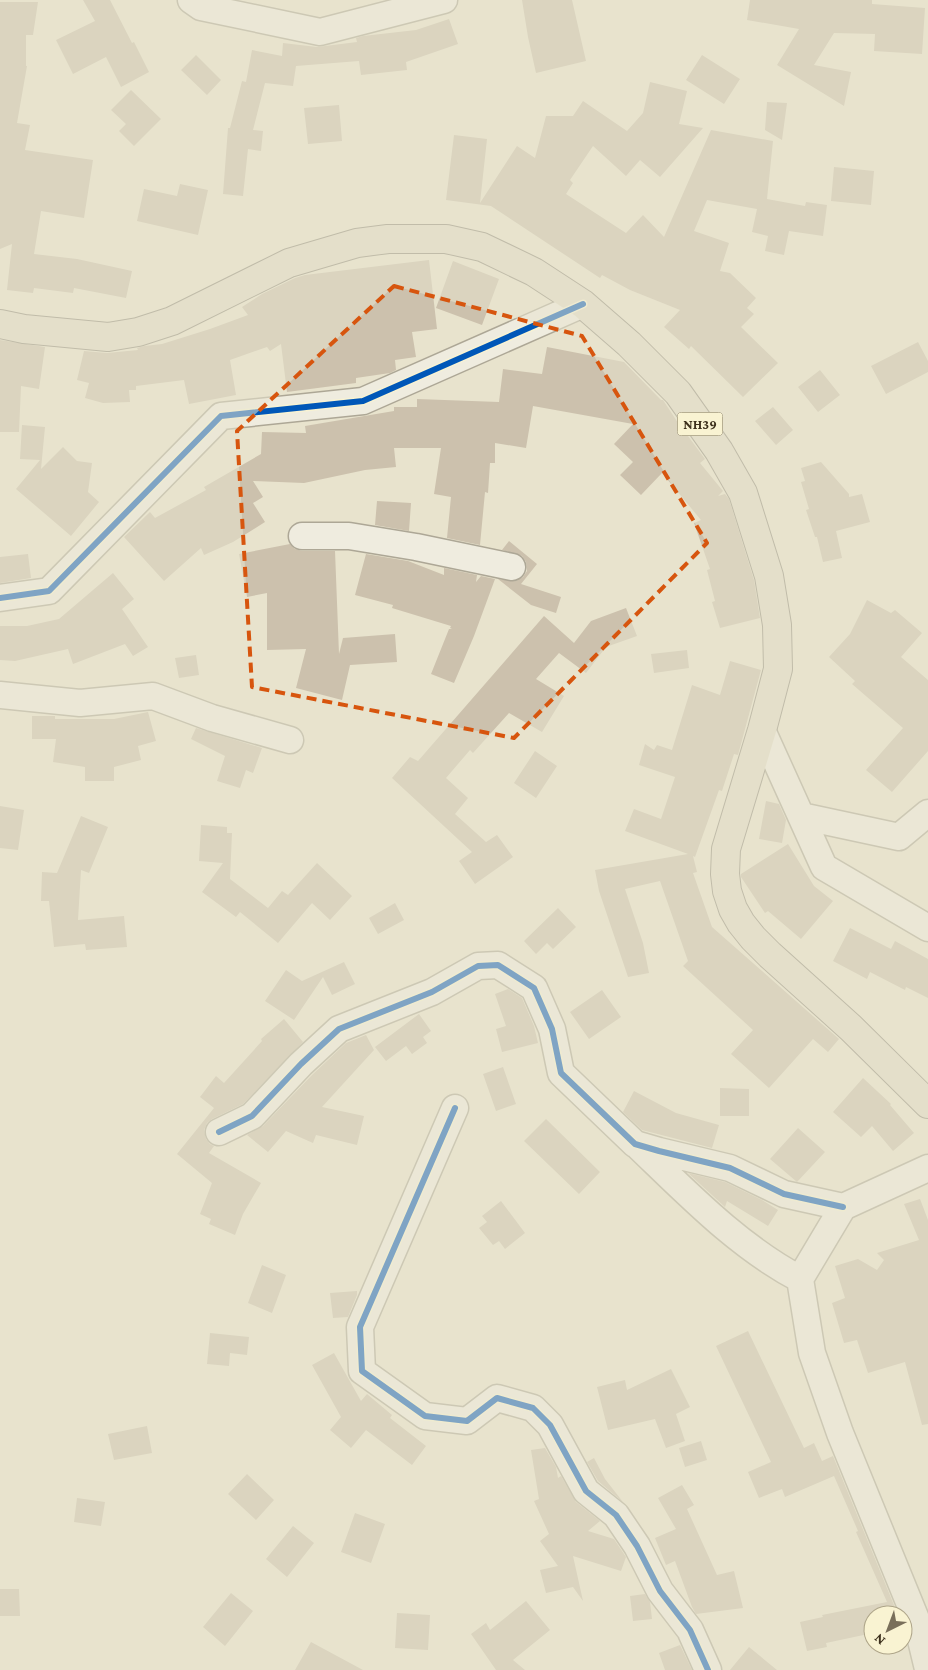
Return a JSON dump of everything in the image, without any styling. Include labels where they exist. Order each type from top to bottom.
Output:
[{"type":"highway","name":"NH39","points":[[0,324],[24,329],[108,337],[138,332],[172,321],[289,263],[357,243],[388,239],[446,240],[482,247],[534,272],[583,304],[628,344],[678,393],[719,451],[743,492],[769,576],[777,625],[778,669],[762,730],[726,849],[725,874],[727,891],[733,909],[747,931],[770,955],[851,1028],[928,1104]]},
{"type":"street","points":[[191,0],[201,8],[320,32],[444,0]]},
{"type":"street","points":[[0,598],[48,591],[221,416],[363,401],[583,304]]},
{"type":"street","points":[[302,536],[349,536],[416,547],[512,567]]},
{"type":"street","points":[[0,695],[80,702],[153,696],[212,718],[290,740]]},
{"type":"street","points":[[762,730],[824,867],[928,928]]},
{"type":"street","points":[[801,816],[899,837],[928,814]]},
{"type":"street","points":[[219,1132],[252,1116],[301,1064],[340,1029],[432,992],[478,966],[498,965],[534,988],[552,1029],[561,1073],[711,1214],[781,1269],[800,1279]]},
{"type":"street","points":[[455,1108],[360,1328],[362,1371],[424,1416],[467,1421],[497,1398],[533,1408],[550,1425],[586,1492],[616,1515],[638,1546],[660,1591],[690,1630],[708,1670]]},
{"type":"street","points":[[635,1144],[730,1168],[784,1194],[842,1207]]},
{"type":"street","points":[[928,1168],[842,1207],[800,1279],[812,1353],[840,1433],[916,1619],[928,1670]]},
{"type":"highlighted area","points":[[394,286],[582,336],[707,543],[514,738],[252,687],[237,431]]},
{"type":"building","points":[[83,0],[110,0],[149,72],[121,87],[106,57],[73,74],[56,40],[95,21]]},
{"type":"building","points":[[522,0],[572,0],[586,61],[536,73]]},
{"type":"building","points":[[750,0],[872,0],[872,4],[925,8],[922,54],[874,51],[875,34],[834,33],[814,65],[851,72],[844,106],[777,65],[799,29],[747,20]]},
{"type":"building","points":[[0,2],[38,2],[33,35],[26,35],[27,66],[17,123],[30,125],[25,150],[93,160],[84,218],[41,211],[34,254],[77,259],[132,271],[126,298],[74,288],[73,293],[34,288],[33,293],[7,290],[12,244],[0,249]]},
{"type":"building","points":[[449,19],[458,44],[406,62],[407,70],[361,75],[359,61],[296,66],[293,86],[265,83],[253,130],[263,131],[261,151],[248,149],[243,196],[223,194],[228,128],[230,128],[242,81],[246,82],[252,50],[282,56],[283,43],[317,47],[357,42],[356,38],[363,36],[416,30]]},
{"type":"building","points":[[196,55],[221,80],[207,95],[181,70]]},
{"type":"building","points":[[702,55],[740,79],[724,104],[686,80]]},
{"type":"building","points":[[650,82],[687,91],[679,124],[703,128],[660,177],[640,160],[626,176],[593,146],[570,180],[573,183],[566,194],[626,233],[643,215],[664,237],[711,130],[773,141],[767,199],[805,206],[806,202],[827,205],[823,236],[789,231],[784,255],[765,251],[768,236],[752,232],[757,209],[707,200],[694,231],[729,243],[720,271],[730,273],[756,298],[747,308],[754,314],[741,327],[778,363],[743,397],[691,346],[689,349],[664,327],[680,310],[630,290],[602,275],[600,278],[491,206],[446,200],[454,135],[487,139],[480,203],[517,146],[535,158],[546,116],[573,116],[583,101],[627,131],[643,113]]},
{"type":"building","points":[[131,90],[161,119],[134,146],[119,131],[126,124],[111,110]]},
{"type":"building","points":[[767,102],[787,103],[782,140],[765,130]]},
{"type":"building","points":[[339,105],[342,141],[308,144],[304,108]]},
{"type":"building","points":[[834,167],[874,171],[871,205],[831,201]]},
{"type":"building","points":[[180,184],[208,190],[198,235],[137,221],[144,189],[177,196]]},
{"type":"building","points":[[429,260],[437,329],[412,332],[416,357],[395,360],[396,370],[390,373],[356,378],[356,383],[287,392],[281,344],[270,351],[267,347],[230,360],[236,395],[189,404],[184,380],[136,386],[136,390],[129,390],[130,402],[103,403],[85,398],[89,383],[77,380],[84,351],[107,353],[138,350],[137,348],[162,344],[210,329],[248,315],[242,307],[262,294],[295,278],[305,275]]},
{"type":"building","points":[[453,261],[499,279],[482,325],[436,308]]},
{"type":"building","points":[[0,340],[45,347],[39,389],[21,386],[19,432],[0,432]]},
{"type":"building","points":[[918,342],[928,361],[928,372],[886,394],[871,366]]},
{"type":"building","points":[[547,347],[624,362],[663,400],[705,459],[700,463],[723,491],[718,496],[725,494],[729,499],[754,580],[760,618],[720,628],[712,602],[715,601],[707,570],[710,569],[694,523],[701,520],[662,473],[641,495],[620,475],[633,462],[614,444],[633,424],[533,406],[526,448],[495,443],[495,463],[490,463],[488,493],[485,492],[480,545],[447,538],[451,497],[434,494],[441,448],[394,448],[396,467],[365,470],[304,483],[253,481],[263,497],[253,503],[265,522],[233,542],[204,555],[201,548],[164,581],[124,537],[150,512],[155,518],[206,490],[204,487],[261,454],[262,432],[306,433],[305,426],[394,411],[394,407],[417,407],[417,399],[499,402],[503,369],[542,374]]},
{"type":"building","points":[[820,370],[840,395],[818,412],[798,387]]},
{"type":"building","points":[[773,407],[793,430],[776,445],[755,421]]},
{"type":"building","points":[[22,425],[45,427],[41,469],[63,447],[77,461],[92,463],[88,492],[99,502],[71,536],[16,489],[40,460],[20,459]]},
{"type":"building","points":[[821,462],[849,494],[849,497],[862,494],[870,522],[836,531],[842,558],[823,562],[817,537],[815,537],[806,510],[809,509],[801,482],[805,481],[801,468]]},
{"type":"building","points":[[377,501],[411,503],[409,531],[375,525]]},
{"type":"building","points":[[509,541],[537,564],[521,584],[561,597],[556,613],[531,605],[498,579],[516,581],[523,577],[527,571],[526,562],[522,556],[502,550]]},
{"type":"building","points":[[290,544],[295,549],[302,551],[335,551],[339,654],[343,638],[395,634],[397,662],[350,665],[342,700],[296,688],[306,649],[267,650],[267,593],[247,597],[239,554]]},
{"type":"building","points":[[28,554],[31,578],[0,583],[0,557]]},
{"type":"building","points":[[366,554],[408,561],[444,575],[444,568],[477,575],[476,582],[481,576],[495,579],[454,683],[431,674],[449,629],[452,629],[450,628],[451,626],[392,608],[393,605],[355,595]]},
{"type":"building","points":[[113,573],[134,599],[122,609],[148,647],[133,656],[125,644],[73,664],[68,649],[15,661],[0,660],[0,626],[27,626],[59,619]]},
{"type":"building","points":[[867,600],[891,613],[895,610],[922,633],[901,657],[928,680],[928,751],[892,792],[866,770],[903,728],[852,684],[855,681],[829,657],[850,634]]},
{"type":"building","points":[[626,608],[637,636],[606,647],[586,673],[559,653],[536,679],[564,696],[542,732],[509,713],[473,753],[470,750],[446,778],[468,798],[455,814],[486,842],[497,835],[513,857],[475,884],[459,861],[472,852],[392,778],[410,757],[418,761],[544,616],[574,643],[591,621]]},
{"type":"building","points":[[687,650],[689,668],[654,673],[651,654]]},
{"type":"building","points":[[196,655],[199,675],[179,678],[175,658]]},
{"type":"building","points":[[730,661],[761,670],[738,755],[734,754],[722,791],[719,790],[695,857],[693,856],[697,872],[693,873],[712,927],[839,1039],[828,1052],[813,1039],[769,1088],[731,1054],[753,1030],[683,966],[688,961],[660,881],[625,889],[643,943],[649,973],[628,977],[599,891],[595,870],[688,854],[625,831],[634,809],[661,819],[675,777],[639,765],[645,744],[654,750],[657,745],[672,750],[692,685],[720,695]]},
{"type":"building","points":[[148,712],[156,741],[138,746],[141,760],[114,767],[114,781],[85,781],[85,767],[53,762],[56,739],[32,739],[32,716],[55,716],[55,719],[114,719]]},
{"type":"building","points":[[196,728],[262,748],[253,773],[246,770],[240,788],[217,781],[225,756],[191,739]]},
{"type":"building","points":[[535,751],[557,766],[536,798],[514,783]]},
{"type":"building","points":[[766,801],[779,804],[786,820],[782,843],[759,839]]},
{"type":"building","points":[[0,806],[24,810],[18,850],[0,848]]},
{"type":"building","points":[[81,816],[108,827],[89,873],[81,870],[78,920],[124,916],[127,947],[86,950],[85,944],[54,947],[49,901],[41,901],[42,872],[57,873]]},
{"type":"building","points":[[201,825],[227,827],[227,833],[232,833],[230,879],[268,908],[282,891],[288,895],[317,863],[352,896],[330,920],[312,903],[278,943],[240,912],[236,917],[202,892],[223,863],[199,861]]},
{"type":"building","points":[[788,844],[814,886],[833,901],[801,939],[768,911],[765,913],[741,877],[741,874]]},
{"type":"building","points":[[395,903],[404,920],[378,934],[369,918]]},
{"type":"building","points":[[558,908],[576,927],[553,949],[547,943],[536,954],[524,941]]},
{"type":"building","points":[[850,928],[891,949],[895,941],[928,959],[928,998],[906,987],[905,990],[870,972],[867,979],[833,961]]},
{"type":"building","points":[[344,962],[355,984],[332,995],[323,977],[294,1020],[265,1001],[286,970],[302,981]]},
{"type":"building","points":[[508,989],[522,998],[534,1026],[538,1043],[502,1052],[496,1029],[506,1026],[495,994]]},
{"type":"building","points":[[602,990],[621,1017],[589,1039],[570,1012]]},
{"type":"building","points":[[419,1014],[431,1031],[423,1037],[427,1043],[412,1054],[406,1046],[386,1061],[375,1047]]},
{"type":"building","points":[[284,1019],[303,1042],[243,1104],[212,1119],[207,1123],[204,1130],[206,1139],[214,1146],[209,1153],[261,1183],[243,1214],[235,1235],[209,1224],[211,1219],[200,1214],[212,1183],[177,1154],[214,1108],[200,1097],[216,1076],[224,1083],[262,1041],[261,1039]]},
{"type":"building","points":[[366,1035],[374,1050],[322,1107],[364,1116],[357,1145],[316,1135],[313,1143],[286,1131],[268,1152],[247,1135],[263,1126],[346,1043]]},
{"type":"building","points":[[503,1067],[516,1104],[496,1111],[483,1074]]},
{"type":"building","points":[[863,1078],[891,1104],[914,1133],[893,1151],[872,1126],[861,1137],[833,1112]]},
{"type":"building","points":[[720,1088],[749,1089],[749,1116],[720,1116]]},
{"type":"building","points":[[634,1091],[676,1113],[719,1125],[712,1148],[642,1130],[623,1112]]},
{"type":"building","points":[[546,1119],[600,1172],[579,1194],[524,1141]]},
{"type":"building","points":[[798,1128],[825,1152],[797,1182],[770,1159]]},
{"type":"building","points":[[688,1173],[725,1182],[778,1210],[768,1226],[727,1201],[725,1207]]},
{"type":"building","points":[[920,1199],[928,1220],[928,1424],[922,1425],[905,1362],[868,1373],[857,1340],[844,1343],[832,1303],[845,1298],[835,1266],[858,1259],[877,1270],[884,1260],[877,1253],[919,1240],[904,1204]]},
{"type":"building","points":[[501,1201],[525,1233],[505,1249],[499,1241],[493,1245],[479,1228],[487,1222],[482,1216]]},
{"type":"building","points":[[262,1265],[286,1275],[272,1313],[248,1303]]},
{"type":"building","points":[[357,1291],[348,1317],[333,1318],[330,1293]]},
{"type":"building","points":[[748,1331],[804,1448],[814,1443],[822,1461],[833,1456],[894,1605],[872,1605],[887,1602],[834,1476],[785,1497],[782,1489],[759,1498],[748,1472],[771,1462],[716,1346]]},
{"type":"building","points":[[210,1333],[249,1337],[247,1355],[230,1353],[229,1366],[207,1364]]},
{"type":"building","points":[[334,1353],[361,1401],[367,1394],[392,1415],[390,1418],[426,1446],[412,1465],[366,1430],[351,1448],[330,1430],[341,1417],[312,1365]]},
{"type":"building","points":[[671,1369],[690,1407],[676,1414],[685,1441],[666,1448],[655,1419],[608,1430],[597,1387],[625,1380],[627,1390]]},
{"type":"building","points":[[147,1426],[152,1453],[114,1460],[108,1434]]},
{"type":"building","points":[[701,1441],[707,1460],[685,1467],[679,1448]]},
{"type":"building","points":[[545,1448],[556,1467],[558,1478],[561,1476],[576,1502],[600,1521],[588,1531],[614,1539],[626,1557],[621,1571],[573,1556],[583,1601],[573,1587],[546,1593],[540,1570],[558,1566],[540,1541],[549,1534],[534,1501],[539,1499],[531,1450]]},
{"type":"building","points":[[594,1458],[605,1479],[623,1502],[598,1481],[587,1462]]},
{"type":"building","points":[[247,1474],[274,1500],[256,1520],[228,1494]]},
{"type":"building","points":[[682,1485],[694,1505],[687,1509],[717,1575],[734,1571],[743,1608],[696,1614],[675,1561],[666,1565],[655,1538],[676,1529],[658,1498]]},
{"type":"building","points":[[77,1498],[105,1502],[101,1526],[74,1522]]},
{"type":"building","points":[[355,1513],[385,1524],[371,1563],[341,1552]]},
{"type":"building","points":[[293,1526],[314,1543],[287,1577],[266,1559]]},
{"type":"building","points":[[0,1589],[19,1589],[20,1616],[0,1616]]},
{"type":"building","points":[[231,1593],[253,1611],[225,1646],[203,1627]]},
{"type":"building","points":[[645,1594],[650,1602],[652,1619],[633,1621],[630,1596]]},
{"type":"building","points":[[526,1601],[550,1630],[513,1660],[525,1670],[496,1670],[471,1634],[486,1623],[490,1630]]},
{"type":"building","points":[[863,1607],[863,1635],[826,1643],[827,1647],[807,1651],[800,1622],[823,1617],[822,1615]]},
{"type":"building","points":[[397,1613],[430,1615],[428,1650],[395,1648]]},
{"type":"building","points":[[311,1642],[363,1670],[295,1670]]},
{"type":"building","points":[[680,1645],[692,1670],[665,1670],[659,1653]]},
{"type":"building","points":[[749,1647],[777,1670],[730,1670]]},
{"type":"cycle path","points":[[0,598],[49,591],[221,416],[363,401],[583,304]]},
{"type":"cycle path","points":[[219,1132],[252,1116],[301,1064],[339,1029],[432,992],[478,966],[498,965],[534,988],[552,1029],[561,1073],[635,1144],[730,1168],[784,1194],[843,1207]]},
{"type":"cycle path","points":[[455,1108],[360,1327],[362,1371],[425,1416],[467,1421],[497,1398],[533,1408],[550,1425],[586,1491],[616,1515],[637,1546],[660,1591],[690,1630],[708,1670]]}]
